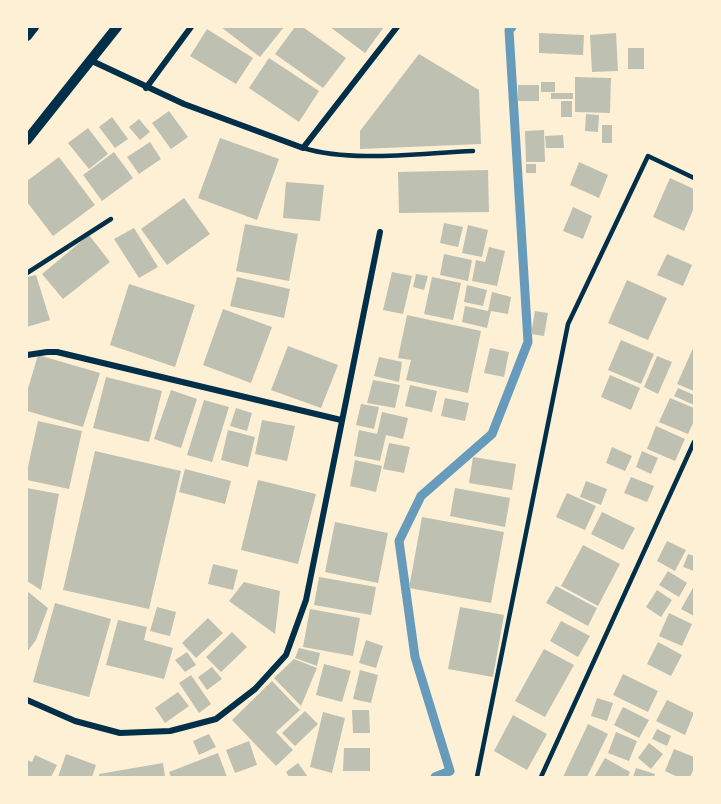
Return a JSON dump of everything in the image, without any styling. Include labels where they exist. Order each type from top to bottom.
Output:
[{"type":"street","points":[[27,36],[34,27]]},
{"type":"street","points":[[27,140],[117,27]]},
{"type":"street","points":[[146,88],[191,27]]},
{"type":"street","points":[[92,61],[146,88],[303,148],[397,27]]},
{"type":"street","points":[[27,700],[75,721],[120,733],[170,731],[216,719],[255,689],[286,655],[306,600],[380,232]]},
{"type":"street","points":[[27,355],[57,352],[341,420]]},
{"type":"lane","points":[[303,148],[318,153],[358,156],[473,151]]},
{"type":"lane","points":[[477,777],[568,324],[648,156],[694,178]]},
{"type":"lane","points":[[27,273],[111,219]]},
{"type":"lane","points":[[541,777],[694,442]]},
{"type":"building","points":[[221,27],[284,27],[260,57]]},
{"type":"building","points":[[295,27],[303,27],[346,58],[323,88],[275,54]]},
{"type":"building","points":[[330,27],[384,27],[365,53]]},
{"type":"building","points":[[207,29],[253,58],[236,84],[190,56]]},
{"type":"building","points":[[539,33],[584,35],[583,55],[539,53]]},
{"type":"building","points":[[616,33],[618,71],[592,72],[590,35]]},
{"type":"building","points":[[628,48],[644,48],[644,69],[628,69]]},
{"type":"building","points":[[419,54],[479,90],[481,144],[360,149],[360,131]]},
{"type":"building","points":[[269,58],[319,91],[299,122],[249,88]]},
{"type":"building","points":[[575,77],[611,78],[610,113],[575,112]]},
{"type":"building","points":[[541,82],[555,82],[555,92],[541,92]]},
{"type":"building","points":[[518,85],[539,85],[539,101],[518,101]]},
{"type":"building","points":[[551,93],[573,93],[573,99],[551,99]]},
{"type":"building","points":[[561,101],[572,101],[572,117],[561,117]]},
{"type":"building","points":[[169,111],[188,137],[171,149],[152,123]]},
{"type":"building","points":[[586,114],[599,115],[598,132],[585,131]]},
{"type":"building","points":[[112,117],[128,139],[115,148],[99,127]]},
{"type":"building","points":[[139,119],[150,132],[140,140],[129,127]]},
{"type":"building","points":[[602,125],[612,125],[612,143],[602,143]]},
{"type":"building","points":[[88,128],[108,154],[89,169],[68,143]]},
{"type":"building","points":[[544,130],[545,162],[526,162],[525,131]]},
{"type":"building","points":[[563,135],[564,148],[546,148],[545,136]]},
{"type":"building","points":[[220,138],[279,159],[257,220],[198,198]]},
{"type":"building","points":[[150,142],[161,159],[139,174],[127,157]]},
{"type":"building","points":[[114,152],[133,178],[102,201],[83,175]]},
{"type":"building","points":[[59,157],[95,205],[53,236],[27,202],[27,181]]},
{"type":"building","points":[[579,162],[608,175],[599,198],[570,185]]},
{"type":"building","points":[[526,164],[536,164],[536,173],[526,173]]},
{"type":"building","points":[[488,170],[489,212],[399,213],[398,172]]},
{"type":"building","points":[[670,178],[694,189],[694,208],[684,231],[653,217]]},
{"type":"building","points":[[286,182],[324,185],[320,221],[283,218]]},
{"type":"building","points":[[184,198],[210,234],[167,265],[141,229]]},
{"type":"building","points":[[573,207],[592,216],[583,239],[563,231]]},
{"type":"building","points":[[444,223],[463,227],[458,247],[440,243]]},
{"type":"building","points":[[245,224],[298,234],[289,281],[236,271]]},
{"type":"building","points":[[468,225],[488,230],[482,257],[462,253]]},
{"type":"building","points":[[134,228],[158,267],[139,278],[114,239]]},
{"type":"building","points":[[89,235],[110,262],[63,299],[42,274]]},
{"type":"building","points":[[489,247],[505,251],[497,286],[472,281],[476,260],[485,262]]},
{"type":"building","points":[[444,254],[472,260],[468,281],[440,275]]},
{"type":"building","points":[[667,254],[692,265],[683,286],[657,275]]},
{"type":"building","points":[[392,272],[412,276],[403,314],[383,310]]},
{"type":"building","points":[[416,274],[428,276],[424,290],[413,287]]},
{"type":"building","points":[[36,275],[50,320],[27,327],[27,277]]},
{"type":"building","points":[[237,277],[290,289],[284,318],[230,306]]},
{"type":"building","points":[[432,277],[461,283],[453,320],[424,314]]},
{"type":"building","points":[[627,280],[667,298],[648,340],[608,323]]},
{"type":"building","points":[[129,284],[195,305],[175,367],[110,345]]},
{"type":"building","points":[[467,285],[487,290],[483,306],[464,302]]},
{"type":"building","points":[[492,292],[511,297],[508,314],[491,311],[487,328],[462,322],[465,306],[488,311]]},
{"type":"building","points":[[223,309],[272,327],[251,383],[203,365]]},
{"type":"building","points":[[535,311],[548,313],[544,336],[531,334]]},
{"type":"building","points":[[407,315],[481,331],[468,393],[406,380],[411,360],[398,358]]},
{"type":"building","points":[[621,340],[654,354],[641,384],[608,370]]},
{"type":"building","points":[[288,346],[338,365],[321,408],[271,390]]},
{"type":"building","points":[[694,346],[694,391],[677,384]]},
{"type":"building","points":[[490,348],[509,352],[504,377],[484,373]]},
{"type":"building","points":[[38,355],[100,373],[83,427],[27,411],[27,392]]},
{"type":"building","points":[[657,356],[672,362],[658,394],[644,387]]},
{"type":"building","points":[[379,357],[402,362],[399,382],[374,376]]},
{"type":"building","points":[[610,375],[640,388],[631,410],[601,397]]},
{"type":"building","points":[[106,377],[162,391],[149,442],[93,428]]},
{"type":"building","points":[[373,380],[400,385],[395,408],[367,403]]},
{"type":"building","points":[[410,385],[437,391],[432,412],[405,406]]},
{"type":"building","points":[[678,388],[694,395],[694,405],[674,396]]},
{"type":"building","points":[[171,390],[197,399],[181,448],[154,439]]},
{"type":"building","points":[[445,398],[469,403],[465,421],[441,416]]},
{"type":"building","points":[[670,398],[694,408],[694,421],[688,434],[659,422]]},
{"type":"building","points":[[204,400],[229,407],[212,462],[187,455]]},
{"type":"building","points":[[361,404],[379,407],[374,429],[356,425]]},
{"type":"building","points":[[236,408],[252,413],[247,431],[230,426]]},
{"type":"building","points":[[382,412],[408,418],[403,439],[386,435],[380,461],[354,456],[359,430],[377,434]]},
{"type":"building","points":[[262,420],[295,426],[287,461],[255,454]]},
{"type":"building","points":[[38,421],[82,431],[69,489],[27,480]]},
{"type":"building","points":[[656,426],[685,439],[675,461],[647,449]]},
{"type":"building","points":[[228,430],[255,437],[248,467],[221,460]]},
{"type":"building","points":[[389,443],[410,447],[404,473],[383,469]]},
{"type":"building","points":[[612,447],[632,456],[625,471],[606,463]]},
{"type":"building","points":[[95,451],[181,471],[149,609],[63,590]]},
{"type":"building","points":[[642,451],[658,458],[651,474],[636,467]]},
{"type":"building","points":[[473,457],[516,464],[512,490],[469,483]]},
{"type":"building","points":[[355,460],[382,466],[376,492],[350,486]]},
{"type":"building","points":[[185,469],[231,481],[225,504],[179,492]]},
{"type":"building","points":[[631,477],[654,486],[647,502],[624,493]]},
{"type":"building","points":[[258,480],[316,494],[298,564],[241,550]]},
{"type":"building","points":[[586,481],[607,489],[601,505],[580,497]]},
{"type":"building","points":[[27,488],[59,494],[41,590],[27,581]]},
{"type":"building","points":[[455,488],[510,498],[505,527],[450,516]]},
{"type":"building","points":[[567,493],[596,506],[585,530],[556,517]]},
{"type":"building","points":[[602,512],[635,528],[623,550],[591,534]]},
{"type":"building","points":[[422,517],[504,532],[491,603],[409,588]]},
{"type":"building","points":[[335,522],[388,533],[378,583],[325,572]]},
{"type":"building","points":[[667,541],[686,550],[675,571],[657,561]]},
{"type":"building","points":[[583,545],[620,564],[598,606],[561,586]]},
{"type":"building","points":[[688,554],[694,556],[694,571],[683,567]]},
{"type":"building","points":[[213,564],[238,570],[233,590],[208,584]]},
{"type":"building","points":[[668,571],[687,583],[679,597],[659,585]]},
{"type":"building","points":[[319,577],[376,587],[371,615],[314,605]]},
{"type":"building","points":[[244,582],[280,591],[275,634],[229,601]]},
{"type":"building","points":[[556,586],[597,608],[588,626],[546,603]]},
{"type":"building","points":[[694,586],[694,616],[681,609]]},
{"type":"building","points":[[657,590],[672,600],[661,617],[646,607]]},
{"type":"building","points":[[27,591],[48,608],[36,640],[27,652]]},
{"type":"building","points":[[55,603],[111,619],[89,697],[33,682]]},
{"type":"building","points":[[157,607],[176,612],[170,636],[150,631]]},
{"type":"building","points":[[460,607],[504,615],[493,677],[448,669]]},
{"type":"building","points":[[310,609],[360,618],[353,656],[303,647]]},
{"type":"building","points":[[669,613],[692,624],[682,646],[659,636]]},
{"type":"building","points":[[208,618],[223,633],[196,658],[182,643]]},
{"type":"building","points":[[118,620],[147,627],[144,640],[173,648],[164,679],[106,665]]},
{"type":"building","points":[[561,621],[590,636],[578,657],[550,641]]},
{"type":"building","points":[[232,632],[247,647],[221,672],[206,657]]},
{"type":"building","points":[[366,640],[383,646],[376,668],[359,663]]},
{"type":"building","points":[[658,642],[682,655],[671,676],[647,664]]},
{"type":"building","points":[[299,648],[320,653],[317,666],[295,658]]},
{"type":"building","points":[[544,649],[574,665],[545,717],[515,701]]},
{"type":"building","points":[[187,652],[196,665],[185,672],[175,660]]},
{"type":"building","points":[[294,659],[317,668],[301,706],[274,678]]},
{"type":"building","points":[[324,664],[351,671],[342,702],[316,695]]},
{"type":"building","points":[[212,667],[222,679],[207,690],[198,677]]},
{"type":"building","points":[[360,670],[378,675],[371,703],[353,699]]},
{"type":"building","points":[[623,674],[658,691],[648,712],[613,695]]},
{"type":"building","points":[[191,675],[211,704],[199,713],[179,683]]},
{"type":"building","points":[[272,681],[300,710],[276,732],[293,750],[276,766],[232,720]]},
{"type":"building","points":[[178,692],[189,706],[165,723],[155,708]]},
{"type":"building","points":[[597,698],[613,703],[607,721],[591,716]]},
{"type":"building","points":[[667,700],[694,713],[685,735],[656,721]]},
{"type":"building","points":[[623,707],[649,720],[639,738],[614,725]]},
{"type":"building","points":[[352,710],[369,710],[370,733],[353,733]]},
{"type":"building","points":[[305,711],[318,724],[295,746],[282,733]]},
{"type":"building","points":[[323,712],[345,718],[332,773],[310,767]]},
{"type":"building","points":[[513,715],[547,734],[527,770],[494,751]]},
{"type":"building","points":[[588,724],[608,734],[587,777],[563,777]]},
{"type":"building","points":[[657,729],[671,736],[667,746],[652,739]]},
{"type":"building","points":[[616,732],[637,741],[629,761],[608,753]]},
{"type":"building","points":[[209,734],[216,747],[199,755],[193,741]]},
{"type":"building","points":[[249,741],[257,765],[235,773],[226,750]]},
{"type":"building","points":[[649,743],[663,754],[651,769],[638,758]]},
{"type":"building","points":[[344,748],[370,748],[370,771],[343,771]]},
{"type":"building","points":[[674,749],[694,757],[694,769],[690,777],[678,777],[665,771]]},
{"type":"building","points":[[218,753],[227,777],[171,777],[169,772]]},
{"type":"building","points":[[66,754],[96,765],[92,777],[58,777]]},
{"type":"building","points":[[35,755],[57,765],[51,777],[27,777],[27,760],[32,762]]},
{"type":"building","points":[[605,758],[630,772],[628,777],[594,777]]},
{"type":"building","points":[[163,763],[165,777],[99,777],[99,774]]},
{"type":"building","points":[[298,763],[308,777],[289,777],[286,772]]},
{"type":"building","points":[[636,768],[655,774],[654,777],[633,777]]},
{"type":"waterway","points":[[435,777],[450,771],[415,657],[399,541],[421,496],[492,434],[528,342],[509,30],[512,27]]}]
